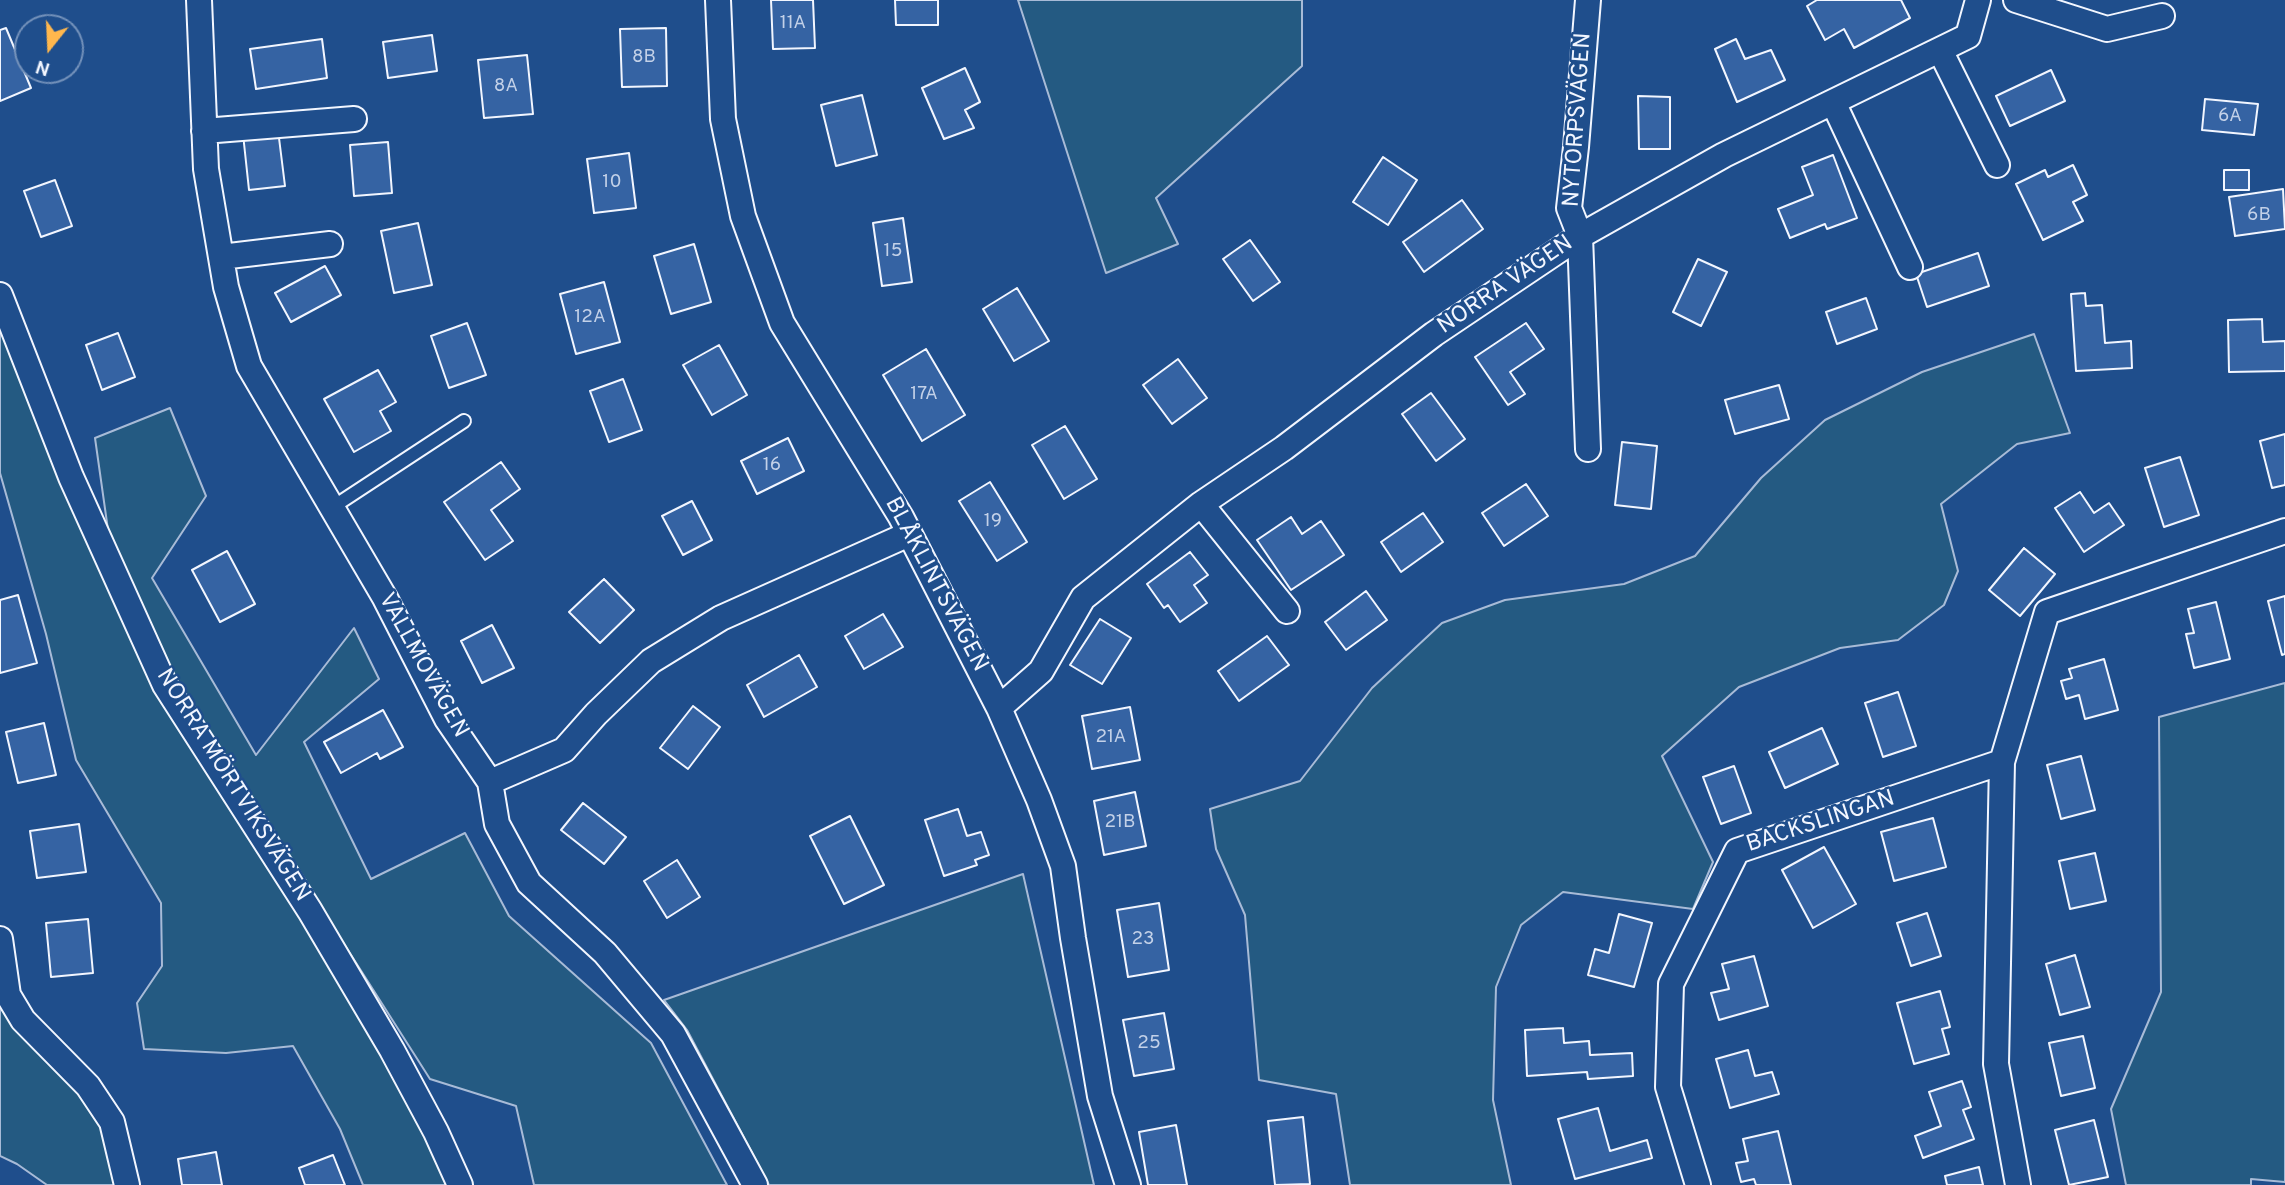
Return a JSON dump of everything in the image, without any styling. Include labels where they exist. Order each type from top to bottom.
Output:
[{"type":"street","name":"VALLMOVÄGEN","points":[[198,0],[206,169],[226,287],[249,366],[385,598],[447,719],[490,782],[496,824],[528,883],[605,953],[673,1034],[755,1185]]},
{"type":"street","name":"BLÅKLINTSVÄGEN","points":[[718,0],[723,119],[743,216],[782,323],[901,517],[999,708],[1038,800],[1063,866],[1100,1096],[1128,1185]]},
{"type":"street","name":"NYTORPSVÄGEN","points":[[1588,0],[1569,208],[1580,236],[1588,449]]},
{"type":"street","name":"NORRA VÄGEN","points":[[999,708],[1041,671],[1083,598],[1201,503],[1284,448],[1434,334],[1580,236],[1724,155],[1968,36],[1978,0]]},
{"type":"street","points":[[2016,0],[2107,29],[2162,16]]},
{"type":"street","points":[[1940,50],[1997,165]]},
{"type":"street","points":[[1833,102],[1910,267]]},
{"type":"street","points":[[204,131],[354,119]]},
{"type":"street","points":[[221,257],[330,244]]},
{"type":"street","name":"NORRA MÖRTVIKSVÄGEN","points":[[0,295],[71,477],[165,685],[310,911],[385,1038],[436,1132],[460,1185]]},
{"type":"street","points":[[1201,503],[1287,611]]},
{"type":"street","points":[[2018,1185],[1996,1064],[2002,762],[2047,612],[2285,531]]},
{"type":"street","points":[[490,782],[564,750],[596,714],[651,662],[721,618],[909,534]]},
{"type":"street","name":"BACKSLINGAN","points":[[1698,1185],[1668,1087],[1671,984],[1737,851],[2002,762]]},
{"type":"street","points":[[0,939],[8,995],[23,1020],[88,1086],[112,1122],[127,1185]]},
{"type":"lane","points":[[333,507],[464,421]]},
{"type":"shaded area","points":[[1018,0],[1302,0],[1302,66],[1156,198],[1178,244],[1106,273]]},
{"type":"shaded area","points":[[0,295],[165,685],[460,1185],[363,1185],[340,1129],[293,1046],[226,1053],[144,1049],[137,1003],[162,966],[161,903],[76,760],[46,634],[0,473]]},
{"type":"shaded area","points":[[2034,334],[2070,433],[2017,444],[1941,504],[1958,571],[1944,605],[1898,640],[1840,648],[1739,687],[1662,756],[1713,862],[1693,909],[1563,892],[1521,925],[1496,987],[1493,1100],[1511,1185],[1350,1185],[1336,1094],[1259,1080],[1245,915],[1216,849],[1210,809],[1300,781],[1372,688],[1442,623],[1505,600],[1624,584],[1695,556],[1761,478],[1825,420],[1922,372]]},
{"type":"shaded area","points":[[170,408],[206,496],[152,578],[256,755],[354,628],[379,679],[304,742],[371,879],[465,833],[509,916],[651,1043],[727,1185],[534,1185],[516,1106],[430,1079],[174,677],[109,537],[95,438]]},
{"type":"shaded area","points":[[2285,683],[2285,1182],[2251,1179],[2251,1185],[2126,1185],[2111,1109],[2161,992],[2159,717]]},
{"type":"shaded area","points":[[1023,874],[1094,1185],[769,1185],[687,1030],[664,1000]]},
{"type":"shaded area","points":[[0,939],[8,995],[88,1086],[127,1185],[47,1185],[17,1164],[0,1156]]},
{"type":"building","points":[[771,0],[813,0],[815,48],[773,49]]},
{"type":"building","points":[[895,0],[938,0],[938,25],[896,25]]},
{"type":"building","points":[[1817,0],[1901,0],[1910,18],[1854,48],[1844,29],[1825,40],[1807,6]]},
{"type":"building","points":[[6,28],[14,47],[14,84],[29,84],[31,88],[0,101],[0,30]]},
{"type":"building","points":[[666,28],[667,86],[622,87],[620,29]]},
{"type":"building","points":[[432,35],[437,71],[388,78],[383,42]]},
{"type":"building","points":[[322,39],[327,78],[256,89],[250,49]]},
{"type":"building","points":[[1736,39],[1745,59],[1771,50],[1785,80],[1737,102],[1715,49]]},
{"type":"building","points":[[527,55],[533,114],[484,118],[478,60]]},
{"type":"building","points":[[965,68],[980,102],[965,110],[974,128],[944,139],[922,88]]},
{"type":"building","points":[[2051,70],[2065,101],[2010,126],[1996,96]]},
{"type":"building","points":[[862,95],[877,155],[836,166],[821,105]]},
{"type":"building","points":[[1638,96],[1670,97],[1670,149],[1639,149]]},
{"type":"building","points":[[2205,99],[2258,104],[2254,135],[2202,130]]},
{"type":"building","points":[[278,130],[285,186],[249,190],[243,134]]},
{"type":"building","points":[[388,142],[392,193],[354,196],[350,145]]},
{"type":"building","points":[[629,153],[636,208],[594,213],[587,159]]},
{"type":"building","points":[[1833,155],[1857,218],[1827,229],[1825,224],[1790,238],[1778,209],[1813,195],[1802,167]]},
{"type":"building","points":[[1383,157],[1417,180],[1388,225],[1353,202]]},
{"type":"building","points":[[2073,165],[2087,195],[2073,202],[2083,221],[2043,240],[2016,184],[2045,170],[2048,177]]},
{"type":"building","points":[[2224,170],[2249,170],[2249,190],[2224,190]]},
{"type":"building","points":[[55,180],[72,226],[41,237],[24,191]]},
{"type":"building","points":[[2283,189],[2285,229],[2235,236],[2229,197]]},
{"type":"building","points":[[1462,200],[1483,229],[1424,272],[1403,242]]},
{"type":"building","points":[[903,218],[912,282],[882,286],[873,223]]},
{"type":"building","points":[[418,223],[432,285],[394,293],[381,231]]},
{"type":"building","points":[[1250,240],[1280,282],[1253,301],[1223,259]]},
{"type":"building","points":[[694,244],[711,302],[671,314],[654,256]]},
{"type":"building","points":[[1978,253],[1989,286],[1927,307],[1916,274]]},
{"type":"building","points":[[1698,259],[1727,272],[1701,326],[1673,312]]},
{"type":"building","points":[[325,266],[341,295],[291,322],[275,293]]},
{"type":"building","points":[[604,282],[620,342],[576,354],[560,294]]},
{"type":"building","points":[[1017,288],[1049,341],[1014,361],[983,309]]},
{"type":"building","points":[[2085,293],[2086,306],[2102,305],[2105,343],[2131,341],[2132,368],[2076,371],[2071,294]]},
{"type":"building","points":[[1866,298],[1877,329],[1837,344],[1826,312]]},
{"type":"building","points":[[2262,319],[2263,342],[2285,341],[2285,371],[2229,372],[2228,320]]},
{"type":"building","points":[[467,323],[486,375],[449,388],[431,336]]},
{"type":"building","points":[[1526,323],[1544,349],[1510,372],[1525,394],[1508,405],[1475,357]]},
{"type":"building","points":[[118,333],[135,377],[102,390],[86,345]]},
{"type":"building","points":[[719,345],[747,395],[712,415],[683,365]]},
{"type":"building","points":[[926,349],[965,415],[922,441],[883,375]]},
{"type":"building","points":[[1178,359],[1207,398],[1172,424],[1143,385]]},
{"type":"building","points":[[378,370],[396,402],[380,411],[391,431],[354,452],[324,399]]},
{"type":"building","points":[[623,379],[642,430],[609,442],[590,391]]},
{"type":"building","points":[[1779,385],[1789,419],[1735,434],[1725,400]]},
{"type":"building","points":[[1431,393],[1465,439],[1436,461],[1402,414]]},
{"type":"building","points":[[1065,426],[1097,479],[1064,499],[1032,445]]},
{"type":"building","points":[[2285,434],[2285,485],[2272,488],[2260,441]]},
{"type":"building","points":[[788,438],[804,471],[757,494],[741,461]]},
{"type":"building","points":[[1622,442],[1657,446],[1651,509],[1615,505]]},
{"type":"building","points":[[2180,457],[2199,515],[2164,527],[2145,468]]},
{"type":"building","points":[[501,462],[520,489],[491,510],[513,541],[485,560],[444,502]]},
{"type":"building","points":[[990,482],[1027,542],[997,561],[959,501]]},
{"type":"building","points":[[1526,484],[1548,516],[1504,546],[1482,513]]},
{"type":"building","points":[[2080,492],[2094,513],[2109,503],[2124,525],[2084,552],[2055,508]]},
{"type":"building","points":[[692,501],[712,540],[683,555],[662,516]]},
{"type":"building","points":[[1423,513],[1443,542],[1401,572],[1381,542]]},
{"type":"building","points":[[1291,517],[1302,534],[1321,521],[1344,555],[1291,590],[1257,540]]},
{"type":"building","points":[[2024,548],[2055,574],[2020,616],[1989,590]]},
{"type":"building","points":[[227,551],[255,604],[220,622],[192,570]]},
{"type":"building","points":[[1190,552],[1208,575],[1194,585],[1207,603],[1180,622],[1168,605],[1164,608],[1147,584]]},
{"type":"building","points":[[604,579],[634,610],[600,643],[569,612]]},
{"type":"building","points":[[1366,591],[1387,620],[1346,650],[1325,622]]},
{"type":"building","points":[[18,595],[37,663],[0,673],[0,600]]},
{"type":"building","points":[[2285,596],[2285,654],[2282,655],[2268,601]]},
{"type":"building","points":[[2216,602],[2230,659],[2194,668],[2186,634],[2194,633],[2188,609]]},
{"type":"building","points":[[883,614],[903,647],[864,669],[845,636]]},
{"type":"building","points":[[1100,619],[1131,638],[1102,684],[1070,665]]},
{"type":"building","points":[[492,625],[514,668],[482,683],[461,641]]},
{"type":"building","points":[[1267,636],[1289,665],[1239,701],[1218,671]]},
{"type":"building","points":[[799,655],[817,687],[764,717],[747,685]]},
{"type":"building","points":[[2104,659],[2118,710],[2085,719],[2079,695],[2066,699],[2061,681],[2072,678],[2069,669]]},
{"type":"building","points":[[1898,692],[1916,746],[1883,757],[1865,703]]},
{"type":"building","points":[[693,706],[720,727],[688,769],[660,748]]},
{"type":"building","points":[[1130,707],[1140,760],[1092,769],[1082,716]]},
{"type":"building","points":[[383,710],[403,747],[380,759],[377,753],[341,773],[324,742]]},
{"type":"building","points":[[44,723],[56,775],[18,783],[6,732]]},
{"type":"building","points":[[1822,728],[1838,764],[1785,788],[1769,752]]},
{"type":"building","points":[[2081,756],[2095,810],[2061,819],[2047,765]]},
{"type":"building","points":[[1734,766],[1751,813],[1721,824],[1703,777]]},
{"type":"building","points":[[1135,792],[1146,846],[1104,855],[1094,801]]},
{"type":"building","points":[[583,803],[626,837],[604,864],[561,830]]},
{"type":"building","points":[[958,809],[967,836],[981,832],[989,855],[975,860],[977,865],[944,876],[925,820]]},
{"type":"building","points":[[850,816],[884,885],[844,904],[810,836]]},
{"type":"building","points":[[1933,818],[1946,867],[1894,881],[1881,832]]},
{"type":"building","points":[[79,824],[86,872],[37,878],[30,831]]},
{"type":"building","points":[[1824,847],[1856,904],[1813,928],[1782,870]]},
{"type":"building","points":[[2095,853],[2106,901],[2070,909],[2059,861]]},
{"type":"building","points":[[677,860],[700,897],[667,918],[644,881]]},
{"type":"building","points":[[1159,903],[1169,970],[1128,977],[1117,910]]},
{"type":"building","points":[[1927,913],[1941,956],[1911,966],[1897,923]]},
{"type":"building","points":[[1619,914],[1652,923],[1634,987],[1588,975],[1595,949],[1609,953]]},
{"type":"building","points":[[88,919],[93,973],[51,977],[46,923]]},
{"type":"building","points":[[2075,955],[2090,1007],[2060,1015],[2046,964]]},
{"type":"building","points":[[1754,956],[1768,1006],[1719,1020],[1711,993],[1729,989],[1722,964]]},
{"type":"building","points":[[1940,991],[1950,1027],[1942,1029],[1949,1054],[1914,1064],[1897,1003]]},
{"type":"building","points":[[1164,1013],[1174,1069],[1134,1076],[1123,1020]]},
{"type":"building","points":[[1563,1028],[1564,1043],[1589,1041],[1590,1055],[1632,1053],[1633,1076],[1588,1079],[1587,1072],[1527,1076],[1525,1030]]},
{"type":"building","points":[[2083,1036],[2095,1088],[2061,1096],[2049,1043]]},
{"type":"building","points":[[1748,1050],[1755,1076],[1772,1072],[1779,1094],[1730,1108],[1716,1059]]},
{"type":"building","points":[[1962,1081],[1971,1107],[1963,1110],[1974,1139],[1923,1158],[1915,1136],[1941,1126],[1929,1092]]},
{"type":"building","points":[[1598,1108],[1610,1151],[1647,1140],[1652,1158],[1575,1179],[1558,1119]]},
{"type":"building","points":[[1303,1117],[1310,1184],[1275,1185],[1268,1121]]},
{"type":"building","points":[[2094,1120],[2108,1177],[2069,1185],[2055,1130]]},
{"type":"building","points":[[1176,1125],[1187,1185],[1148,1185],[1139,1132]]},
{"type":"building","points":[[1778,1131],[1791,1185],[1756,1185],[1754,1179],[1741,1182],[1736,1163],[1748,1161],[1743,1139]]},
{"type":"building","points":[[216,1152],[222,1185],[182,1185],[178,1159]]},
{"type":"building","points":[[333,1155],[345,1185],[305,1185],[299,1168]]},
{"type":"building","points":[[1979,1167],[1983,1185],[1947,1185],[1945,1176]]}]
